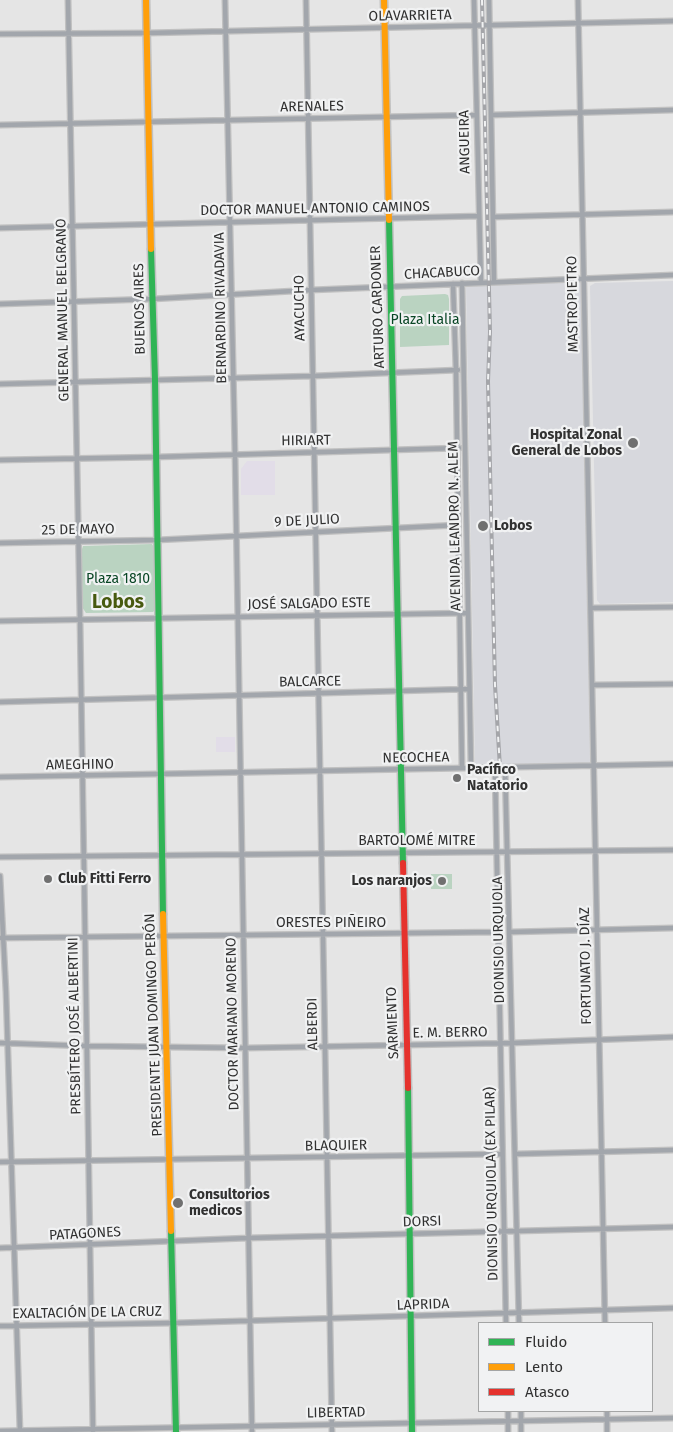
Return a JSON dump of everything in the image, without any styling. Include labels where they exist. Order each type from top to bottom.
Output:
[{"type":"street","name":"GENERAL MANUEL BELGRANO","points":[[68,0],[80,619]]},
{"type":"street","name":"BUENOS AIRES","points":[[146,0],[155,380],[158,618]]},
{"type":"street","name":"BERNARDINO RIVADAVIA","points":[[225,0],[238,616]]},
{"type":"street","name":"AYACUCHO","points":[[306,0],[317,615]]},
{"type":"street","name":"ARTURO CARDONER","points":[[384,0],[397,614]]},
{"type":"street","name":"ANGUEIRA","points":[[474,0],[481,282]]},
{"type":"street","name":"ANGUEIRA","points":[[489,0],[494,282]]},
{"type":"street","name":"MASTROPIETRO","points":[[578,0],[591,608]]},
{"type":"street","name":"OLAVARRIETA","points":[[0,34],[147,33],[673,21]]},
{"type":"street","points":[[491,115],[673,110]]},
{"type":"street","name":"ARENALES","points":[[0,125],[476,115]]},
{"type":"street","points":[[493,217],[673,212]]},
{"type":"street","name":"DOCTOR MANUEL ANTONIO CAMINOS","points":[[0,228],[479,216]]},
{"type":"street","name":"CHACABUCO","points":[[0,304],[152,299],[481,282],[673,275]]},
{"type":"street","name":"AVENIDA LEANDRO N. ALEM","points":[[462,283],[471,768]]},
{"type":"street","name":"AVENIDA LEANDRO N. ALEM","points":[[453,284],[462,768]]},
{"type":"street","points":[[0,384],[464,370]]},
{"type":"street","name":"HIRIART","points":[[0,460],[465,448]]},
{"type":"street","points":[[458,506],[466,506]]},
{"type":"street","name":"9 DE JULIO","points":[[157,540],[458,525]]},
{"type":"street","name":"25 DE MAYO","points":[[0,543],[157,540]]},
{"type":"street","points":[[458,546],[467,546]]},
{"type":"street","points":[[591,608],[673,607]]},
{"type":"street","name":"FORTUNATO J. DÍAZ","points":[[591,608],[605,1322]]},
{"type":"street","name":"JOSÉ SALGADO ESTE","points":[[0,622],[468,613]]},
{"type":"street","name":"SARMIENTO","points":[[397,614],[409,1156],[412,1432]]},
{"type":"street","name":"ALBERDI","points":[[317,615],[332,1432]]},
{"type":"street","name":"DOCTOR MARIANO MORENO","points":[[238,616],[252,1432]]},
{"type":"street","name":"PRESIDENTE JUAN DOMINGO PERÓN","points":[[158,618],[176,1430]]},
{"type":"street","name":"PRESBÍTERO JOSÉ ALBERTINI","points":[[80,619],[93,1430]]},
{"type":"street","points":[[592,685],[673,684]]},
{"type":"street","name":"BALCARCE","points":[[0,702],[159,696],[469,689]]},
{"type":"street","name":"NECOCHEA","points":[[160,774],[673,764]]},
{"type":"street","name":"DIONISIO URQUIOLA","points":[[495,768],[500,1043]]},
{"type":"street","name":"DIONISIO URQUIOLA","points":[[505,768],[517,1231]]},
{"type":"street","name":"AMEGHINO","points":[[0,777],[160,774]]},
{"type":"street","name":"BARTOLOMÉ MITRE","points":[[0,857],[673,850]]},
{"type":"street","points":[[0,876],[10,1162],[15,1248],[20,1431]]},
{"type":"street","points":[[510,932],[673,928]]},
{"type":"street","name":"ORESTES PIÑEIRO","points":[[2,938],[498,932]]},
{"type":"street","name":"E. M. BERRO","points":[[0,1043],[167,1048],[246,1048],[512,1043],[673,1037]]},
{"type":"street","name":"DIONISIO URQUIOLA (EX PILAR)","points":[[500,1043],[506,1322]]},
{"type":"street","points":[[515,1154],[673,1150]]},
{"type":"street","name":"BLAQUIER","points":[[0,1162],[502,1154]]},
{"type":"street","name":"DORSI","points":[[171,1241],[673,1227]]},
{"type":"street","name":"DIONISIO URQUIOLA (EX PILAR)","points":[[517,1231],[519,1322]]},
{"type":"street","name":"PATAGONES","points":[[0,1248],[171,1241]]},
{"type":"street","name":"LAPRIDA","points":[[174,1323],[673,1308]]},
{"type":"street","name":"EXALTACIÓN DE LA CRUZ","points":[[0,1326],[174,1323]]},
{"type":"street","points":[[508,1412],[508,1432]]},
{"type":"street","points":[[521,1412],[521,1432]]},
{"type":"street","points":[[606,1412],[607,1432]]},
{"type":"street","name":"LIBERTAD","points":[[0,1431],[176,1430],[252,1426],[673,1418]]},
{"type":"shaded area","points":[[581,281],[590,763],[475,765],[466,286]]},
{"type":"shaded area","name":"Hospital Zonal General de Lobos","points":[[673,281],[673,602],[600,604],[597,600],[590,286],[595,283]]},
{"type":"shaded area","points":[[247,461],[275,461],[275,495],[241,495],[241,469]]},
{"type":"shaded area","points":[[216,737],[235,737],[235,752],[216,752]]},
{"type":"green space","name":"Plaza Italia","points":[[448,295],[449,299],[449,345],[400,347],[400,299],[402,296]]},
{"type":"green space","name":"Plaza 1810","points":[[152,544],[155,549],[155,610],[153,612],[86,613],[82,607],[81,552],[83,546]]},
{"type":"green space","name":"Los naranjos","points":[[431,874],[452,874],[452,889],[431,889]]},
{"type":"railway","points":[[482,0],[490,332],[488,381],[495,685],[500,768]]},
{"type":"traffic: fast","points":[[389,220],[403,863]]},
{"type":"traffic: fast","points":[[151,249],[155,380],[163,914]]},
{"type":"traffic: fast","points":[[408,1088],[412,1432]]},
{"type":"traffic: fast","points":[[171,1231],[176,1432]]},
{"type":"traffic: slow","points":[[146,0],[151,249]]},
{"type":"traffic: slow","points":[[384,0],[389,220]]},
{"type":"traffic: slow","points":[[163,914],[171,1231]]},
{"type":"traffic: jam","points":[[403,863],[408,1088]]},
{"type":"place","name":"Hospital Zonal General de Lobos","points":[[633,443]]},
{"type":"place","name":"Lobos","points":[[483,526]]},
{"type":"place","name":"Pacífico Natatorio","points":[[457,778]]},
{"type":"place","name":"Club Fitti Ferro","points":[[48,879]]},
{"type":"place","name":"Los naranjos","points":[[442,881]]},
{"type":"place","name":"Consultorios medicos","points":[[178,1203]]},
{"type":"district","name":"Lobos","points":[[118,603]]}]
